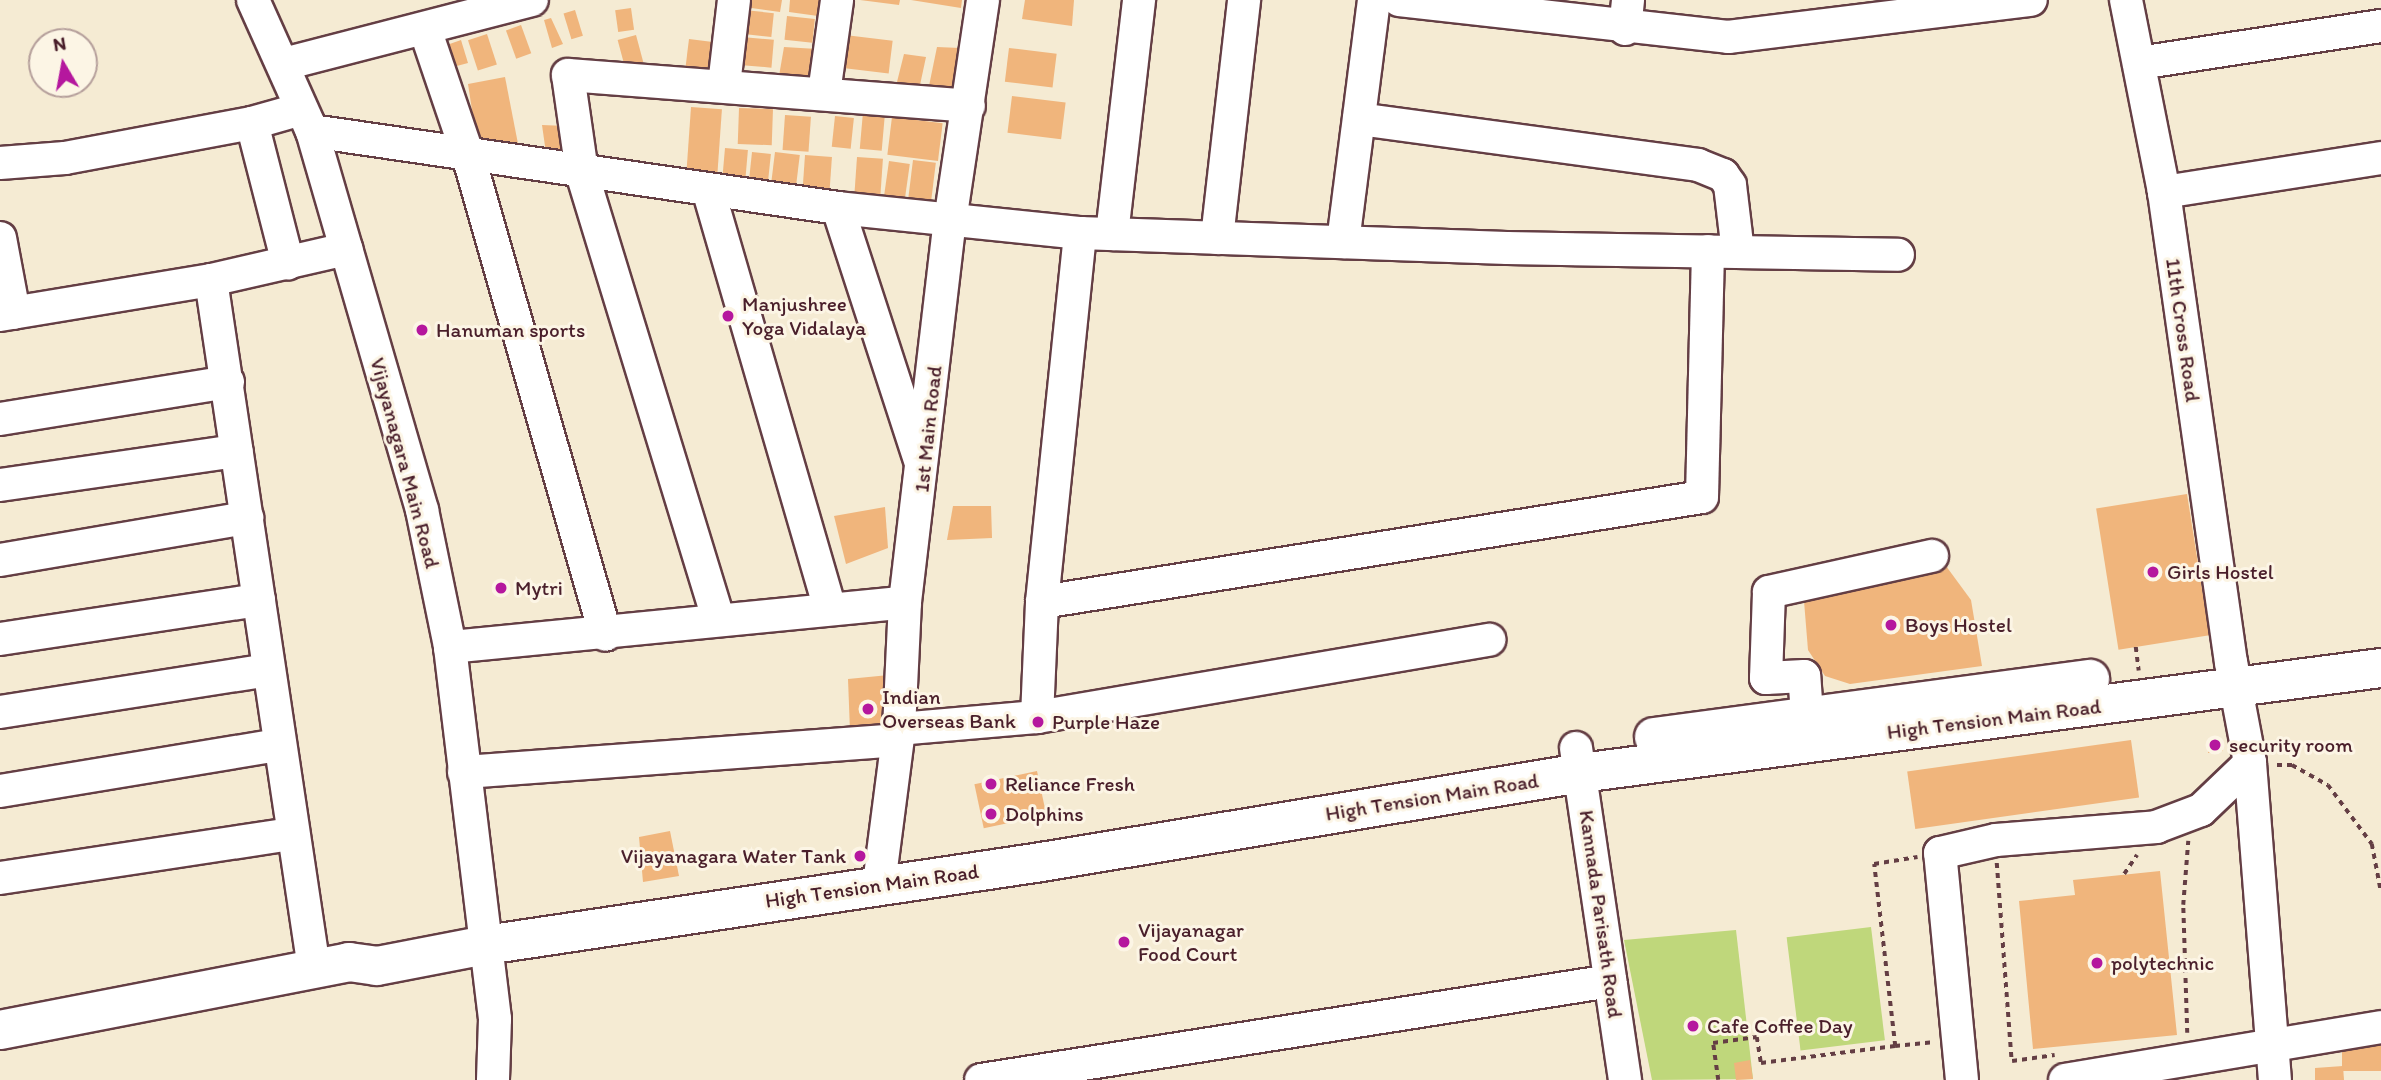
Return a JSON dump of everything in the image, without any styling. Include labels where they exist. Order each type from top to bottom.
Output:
[{"type":"main road","points":[[1579,760],[1807,715],[2138,660],[2234,674],[2381,643]]},
{"type":"main road","name":"High Tension Main Road","points":[[0,1030],[332,965],[377,966],[484,933],[880,872],[1035,863],[1579,760],[2234,674],[2381,668]]},
{"type":"street","name":"Vijayanagara Main Road","points":[[253,0],[307,120],[422,509],[450,647],[495,1019],[493,1080]]},
{"type":"street","points":[[724,85],[734,0]]},
{"type":"street","points":[[824,93],[837,0]]},
{"type":"street","name":"1st Main Road","points":[[880,872],[898,734],[905,602],[924,471],[950,221],[970,106],[984,0]]},
{"type":"street","points":[[1112,234],[1139,0]]},
{"type":"street","points":[[1217,237],[1244,0]]},
{"type":"street","points":[[1343,242],[1374,0]]},
{"type":"street","points":[[1399,0],[1626,14],[1728,37],[2031,0]]},
{"type":"street","name":"11th Cross Road","points":[[2126,0],[2164,191],[2234,674],[2250,763],[2275,1080]]},
{"type":"street","points":[[284,64],[523,1]]},
{"type":"street","points":[[2139,63],[2381,26]]},
{"type":"street","points":[[425,29],[468,155],[606,635]]},
{"type":"street","points":[[718,618],[582,172],[568,75],[970,106]]},
{"type":"street","points":[[1042,601],[1702,497],[1730,185],[1723,176],[1699,165],[1359,119]]},
{"type":"street","points":[[0,163],[65,158],[252,123],[307,120],[468,155],[582,172],[838,208],[1080,233],[1898,255]]},
{"type":"street","points":[[252,123],[288,263]]},
{"type":"street","points":[[2164,191],[2381,158]]},
{"type":"street","points":[[708,189],[830,609]]},
{"type":"street","points":[[838,208],[924,471]]},
{"type":"street","points":[[1037,717],[1042,601],[1080,233]]},
{"type":"street","points":[[0,237],[7,314],[211,280],[346,249]]},
{"type":"street","points":[[211,280],[228,382],[291,834],[332,965]]},
{"type":"street","points":[[0,419],[228,382]]},
{"type":"street","points":[[0,485],[237,451]]},
{"type":"street","points":[[0,560],[247,518]]},
{"type":"street","points":[[1807,715],[1804,676],[1766,678],[1769,592],[1932,556]]},
{"type":"street","points":[[0,639],[259,600]]},
{"type":"street","points":[[450,647],[606,635],[718,618],[905,602]]},
{"type":"street","points":[[464,772],[898,734],[1037,717],[1489,640]]},
{"type":"street","points":[[0,712],[268,670]]},
{"type":"street","points":[[0,791],[279,746]]},
{"type":"street","name":"Kannada Parisath Road","points":[[1579,760],[1625,1080]]},
{"type":"street","points":[[1962,1080],[1940,853],[1996,841],[2156,827],[2201,810],[2250,763]]},
{"type":"street","points":[[0,878],[291,834]]},
{"type":"street","points":[[981,1080],[1610,981]]},
{"type":"street","points":[[2066,1067],[2274,1046],[2381,1027]]},
{"type":"path","points":[[2250,763],[2292,765],[2328,785],[2372,844],[2381,891]]},
{"type":"path","points":[[2174,1038],[2188,1036],[2183,905],[2189,815]]},
{"type":"path","points":[[1996,841],[2012,1061],[2066,1067]]},
{"type":"path","points":[[1895,1046],[1874,864],[1940,853]]},
{"type":"path","points":[[1718,1080],[1713,1043],[1757,1037],[1761,1063],[1958,1040]]},
{"type":"green space","points":[[1871,927],[1885,1040],[1801,1051],[1787,937]]},
{"type":"green space","points":[[1736,930],[1753,1079],[1652,1080],[1624,940]]},
{"type":"building","points":[[745,0],[782,0],[780,12],[744,7]]},
{"type":"building","points":[[790,0],[821,0],[818,16],[789,12]]},
{"type":"building","points":[[860,0],[900,0],[899,5]]},
{"type":"building","points":[[911,0],[962,0],[961,8]]},
{"type":"building","points":[[1025,0],[1074,0],[1072,26],[1022,19]]},
{"type":"building","points":[[631,8],[634,30],[618,32],[615,10]]},
{"type":"building","points":[[575,10],[583,36],[571,39],[564,14]]},
{"type":"building","points":[[744,10],[774,13],[771,37],[741,34]]},
{"type":"building","points":[[787,16],[815,19],[812,43],[784,40]]},
{"type":"building","points":[[551,18],[563,44],[552,48],[544,20]]},
{"type":"building","points":[[521,25],[531,53],[516,59],[506,30]]},
{"type":"building","points":[[487,34],[497,64],[478,71],[468,40]]},
{"type":"building","points":[[636,35],[643,62],[625,67],[618,40]]},
{"type":"building","points":[[845,35],[893,41],[889,74],[841,68]]},
{"type":"building","points":[[742,37],[774,40],[771,68],[740,65]]},
{"type":"building","points":[[689,39],[715,42],[711,76],[685,73]]},
{"type":"building","points":[[461,40],[468,63],[453,67],[444,46]]},
{"type":"building","points":[[784,47],[817,49],[814,75],[779,76]]},
{"type":"building","points":[[937,47],[960,48],[953,91],[929,86]]},
{"type":"building","points":[[1009,48],[1057,54],[1052,88],[1005,82]]},
{"type":"building","points":[[904,54],[926,57],[920,85],[897,82]]},
{"type":"building","points":[[505,77],[519,149],[478,149],[468,84]]},
{"type":"building","points":[[1012,96],[1066,103],[1061,139],[1007,133]]},
{"type":"building","points":[[691,107],[722,109],[717,179],[686,177]]},
{"type":"building","points":[[739,108],[773,109],[772,145],[738,144]]},
{"type":"building","points":[[863,112],[885,114],[882,151],[860,149]]},
{"type":"building","points":[[785,115],[811,117],[808,152],[783,150]]},
{"type":"building","points":[[835,116],[854,118],[851,149],[832,147]]},
{"type":"building","points":[[892,117],[943,123],[938,161],[887,155]]},
{"type":"building","points":[[542,125],[566,126],[570,156],[546,153]]},
{"type":"building","points":[[725,148],[748,150],[745,181],[722,179]]},
{"type":"building","points":[[752,152],[771,154],[767,190],[748,188]]},
{"type":"building","points":[[775,152],[800,155],[795,194],[770,191]]},
{"type":"building","points":[[805,155],[832,157],[829,199],[802,197]]},
{"type":"building","points":[[857,157],[883,159],[880,202],[854,200]]},
{"type":"building","points":[[913,160],[936,163],[931,205],[908,203]]},
{"type":"building","points":[[889,161],[910,164],[904,203],[884,200]]},
{"type":"building","name":"Girls Hostel","points":[[2187,494],[2209,635],[2119,650],[2096,508]]},
{"type":"building","points":[[953,506],[991,506],[992,538],[947,540]]},
{"type":"building","points":[[885,507],[888,548],[846,564],[834,516]]},
{"type":"building","name":"Boys Hostel","points":[[1946,566],[1971,600],[1982,666],[1850,684],[1825,676],[1808,650],[1804,601]]},
{"type":"building","points":[[889,675],[886,728],[850,731],[848,679]]},
{"type":"building","name":"security room","points":[[2220,739],[2223,751],[2208,753],[2208,740]]},
{"type":"building","points":[[2131,740],[2139,797],[1915,829],[1907,771]]},
{"type":"building","points":[[1037,771],[1046,815],[984,828],[974,784]]},
{"type":"building","points":[[670,831],[679,876],[643,882],[639,837]]},
{"type":"building","name":"polytechnic","points":[[2160,871],[2177,1035],[2033,1049],[2019,901],[2075,895],[2073,880]]},
{"type":"building","points":[[2342,1046],[2381,1046],[2381,1071],[2342,1071]]},
{"type":"building","points":[[1750,1060],[1753,1079],[1736,1080],[1734,1063]]},
{"type":"building","points":[[2343,1066],[2344,1080],[2315,1080],[2315,1068]]},
{"type":"place","name":"Manjushree Yoga Vidalaya","points":[[728,316]]},
{"type":"place","name":"Hanuman sports","points":[[422,330]]},
{"type":"place","name":"Girls Hostel","points":[[2153,572]]},
{"type":"place","name":"Mytri","points":[[501,588]]},
{"type":"place","name":"Boys Hostel","points":[[1891,625]]},
{"type":"place","name":"Indian Overseas Bank","points":[[868,709]]},
{"type":"place","name":"Purple Haze","points":[[1038,722]]},
{"type":"place","name":"security room","points":[[2215,745]]},
{"type":"place","name":"Reliance Fresh","points":[[991,784]]},
{"type":"place","name":"Dolphins","points":[[991,814]]},
{"type":"place","name":"Vijayanagara Water Tank","points":[[860,856]]},
{"type":"place","name":"Vijayanagar Food Court","points":[[1124,942]]},
{"type":"place","name":"polytechnic","points":[[2097,963]]},
{"type":"place","name":"Cafe Coffee Day","points":[[1693,1026]]}]
